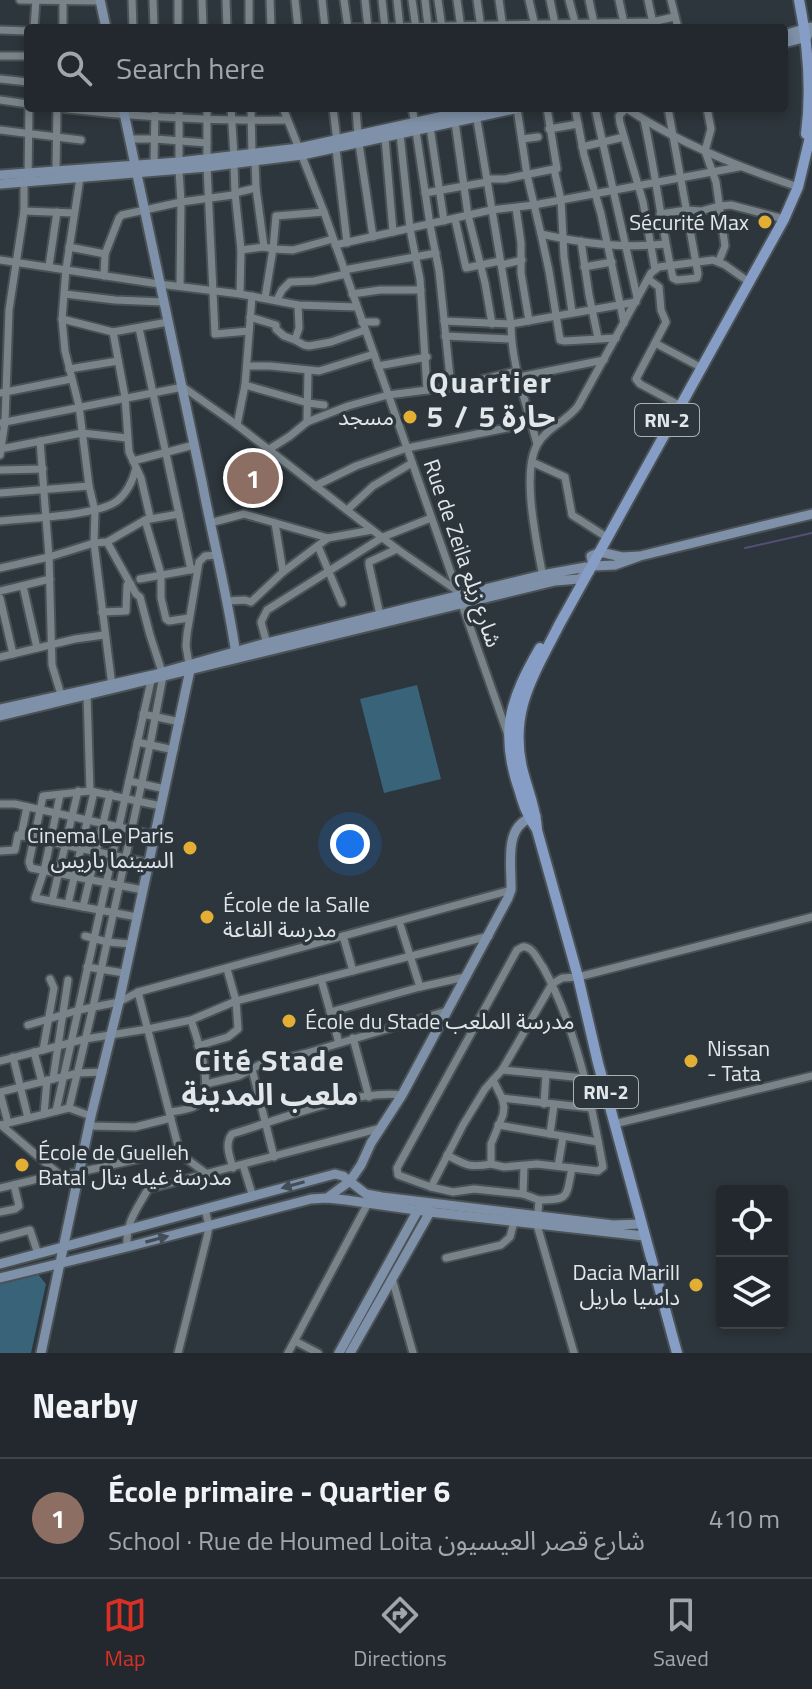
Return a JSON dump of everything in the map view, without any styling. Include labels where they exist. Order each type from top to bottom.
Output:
[{"type":"main road","name":"RN-2","points":[[795,186],[809,104],[809,32],[802,0]]},
{"type":"main road","name":"RN-2","points":[[513,739],[531,680],[606,536],[781,218],[795,186],[812,129]]},
{"type":"main road","name":"RN-2","points":[[592,563],[579,579],[526,673],[513,705],[513,739],[677,1353]]},
{"type":"street","points":[[20,0],[100,0],[105,24]]},
{"type":"street","points":[[34,24],[36,0]]},
{"type":"street","points":[[63,0],[63,24]]},
{"type":"street","points":[[132,0],[133,24]]},
{"type":"street","points":[[153,0],[154,24]]},
{"type":"street","points":[[178,0],[178,24]]},
{"type":"street","points":[[202,0],[203,24]]},
{"type":"street","points":[[226,0],[227,24]]},
{"type":"street","points":[[249,0],[249,24]]},
{"type":"street","points":[[270,0],[271,24]]},
{"type":"street","points":[[295,0],[298,24]]},
{"type":"street","points":[[322,0],[325,24]]},
{"type":"street","points":[[344,0],[346,24]]},
{"type":"street","points":[[365,0],[368,24]]},
{"type":"street","points":[[382,0],[385,24]]},
{"type":"street","points":[[397,0],[400,24]]},
{"type":"street","points":[[412,0],[416,24]]},
{"type":"street","points":[[425,0],[428,24]]},
{"type":"street","points":[[438,0],[442,24]]},
{"type":"street","points":[[457,0],[461,24]]},
{"type":"street","points":[[477,0],[481,24]]},
{"type":"street","points":[[499,0],[503,24]]},
{"type":"street","points":[[529,0],[535,24]]},
{"type":"street","points":[[550,0],[555,24]]},
{"type":"street","points":[[569,0],[575,24]]},
{"type":"street","points":[[589,0],[595,24]]},
{"type":"street","points":[[619,0],[624,24]]},
{"type":"street","points":[[648,0],[653,24]]},
{"type":"street","points":[[671,0],[677,24]]},
{"type":"street","points":[[656,24],[674,17]]},
{"type":"street","points":[[0,30],[24,31]]},
{"type":"street","points":[[788,35],[809,32]]},
{"type":"street","points":[[788,41],[809,32]]},
{"type":"street","points":[[0,56],[24,56]]},
{"type":"street","points":[[0,79],[24,82]]},
{"type":"street","points":[[0,100],[24,105]]},
{"type":"street","points":[[0,455],[9,310],[24,211],[29,112]]},
{"type":"street","points":[[56,171],[58,112]]},
{"type":"street","points":[[236,655],[124,112],[179,112],[208,118],[287,120]]},
{"type":"street","points":[[154,164],[156,112]]},
{"type":"street","points":[[179,112],[180,285]]},
{"type":"street","points":[[207,112],[215,334],[249,331]]},
{"type":"street","points":[[231,112],[241,250],[240,294]]},
{"type":"street","points":[[251,112],[256,188],[269,248]]},
{"type":"street","name":"Rue de Zeila شارع زيلع","points":[[284,112],[324,212],[459,597],[513,739]]},
{"type":"street","points":[[333,112],[347,243]]},
{"type":"street","points":[[356,112],[373,237]]},
{"type":"street","points":[[413,112],[436,253],[451,387]]},
{"type":"street","points":[[476,112],[511,339],[537,444],[532,462],[533,516],[543,579]]},
{"type":"street","points":[[519,112],[527,175],[549,271],[559,338],[561,341],[616,338]]},
{"type":"street","points":[[425,193],[557,169],[547,112]]},
{"type":"street","points":[[576,112],[624,323]]},
{"type":"street","points":[[596,112],[637,300]]},
{"type":"street","points":[[622,112],[619,116],[639,184],[655,269]]},
{"type":"street","points":[[632,112],[675,137],[739,167],[795,186]]},
{"type":"street","points":[[644,120],[665,244],[675,280],[697,278],[669,112]]},
{"type":"street","points":[[708,112],[711,129],[705,151],[713,172],[725,246],[719,261]]},
{"type":"street","points":[[359,140],[385,138],[415,127],[430,127],[454,115]]},
{"type":"street","points":[[0,184],[56,171],[179,166],[300,152],[415,127],[454,115]]},
{"type":"street","points":[[454,115],[468,215],[492,324]]},
{"type":"street","points":[[549,129],[578,124]]},
{"type":"street","points":[[430,127],[444,221]]},
{"type":"street","points":[[0,130],[81,140]]},
{"type":"street","points":[[400,134],[410,229],[421,290],[427,390]]},
{"type":"street","points":[[522,139],[538,137]]},
{"type":"street","points":[[582,147],[624,137]]},
{"type":"street","points":[[385,138],[393,232]]},
{"type":"street","points":[[129,139],[207,143]]},
{"type":"street","points":[[0,175],[26,179],[80,178],[154,164],[179,166]]},
{"type":"street","points":[[241,250],[293,250],[334,242],[347,243],[491,210],[534,205],[739,167]]},
{"type":"street","points":[[554,169],[561,200],[572,312]]},
{"type":"street","points":[[80,178],[62,319],[65,351],[79,406],[95,511],[94,543],[112,686]]},
{"type":"street","points":[[104,276],[105,254],[122,215],[256,188]]},
{"type":"street","points":[[660,214],[701,211],[719,206],[740,207],[781,218]]},
{"type":"street","points":[[516,208],[529,321]]},
{"type":"street","points":[[24,211],[74,213]]},
{"type":"street","points":[[49,266],[57,212]]},
{"type":"street","points":[[265,298],[269,248],[276,216],[324,212]]},
{"type":"street","points":[[455,219],[466,268],[522,260]]},
{"type":"street","points":[[541,234],[627,245],[665,244]]},
{"type":"street","points":[[581,241],[598,338]]},
{"type":"street","points":[[69,247],[105,254]]},
{"type":"street","points":[[277,300],[290,282],[314,281],[436,253]]},
{"type":"street","points":[[0,260],[298,305],[357,307]]},
{"type":"street","points":[[537,444],[573,414],[655,269],[713,260],[747,281]]},
{"type":"street","points":[[584,267],[612,262]]},
{"type":"street","points":[[648,279],[659,287],[661,310],[666,319],[637,382],[678,405]]},
{"type":"street","points":[[352,294],[421,290]]},
{"type":"street","points":[[65,294],[164,302]]},
{"type":"street","points":[[237,425],[245,385],[252,296]]},
{"type":"street","points":[[444,321],[511,324],[637,300]]},
{"type":"street","points":[[295,340],[299,328],[298,305]]},
{"type":"street","points":[[0,309],[9,310]]},
{"type":"street","points":[[250,317],[276,325],[281,334],[309,346],[340,340],[376,322]]},
{"type":"street","points":[[62,319],[113,332],[168,322]]},
{"type":"street","points":[[41,1353],[190,667],[186,646],[194,569],[139,328]]},
{"type":"street","points":[[113,332],[125,397],[129,452],[141,478],[161,574],[161,598],[166,619],[189,618]]},
{"type":"street","points":[[445,336],[511,339]]},
{"type":"street","points":[[655,343],[699,367]]},
{"type":"street","points":[[247,366],[319,371],[374,354]]},
{"type":"street","points":[[378,366],[427,357]]},
{"type":"street","points":[[268,450],[307,422],[388,395],[604,360]]},
{"type":"street","points":[[69,369],[118,361]]},
{"type":"street","points":[[307,422],[308,371]]},
{"type":"street","points":[[3,393],[71,379]]},
{"type":"street","points":[[245,385],[324,405]]},
{"type":"street","points":[[2,422],[183,387],[237,425],[459,597]]},
{"type":"street","points":[[315,486],[356,466],[407,448],[532,423]]},
{"type":"street","points":[[0,449],[82,433],[127,438]]},
{"type":"street","points":[[40,441],[49,557],[52,665],[62,698]]},
{"type":"street","points":[[134,464],[194,445]]},
{"type":"street","points":[[532,462],[565,477],[572,515],[606,536]]},
{"type":"street","points":[[347,510],[373,486],[412,463]]},
{"type":"street","points":[[0,521],[95,511],[116,502],[123,495],[131,483],[134,464]]},
{"type":"street","points":[[0,470],[43,469]]},
{"type":"street","points":[[0,493],[89,486]]},
{"type":"street","points":[[0,568],[107,542],[147,518],[179,514]]},
{"type":"street","points":[[210,523],[244,514],[328,538],[372,530]]},
{"type":"street","points":[[592,563],[615,565],[640,556],[812,514]]},
{"type":"street","points":[[268,647],[261,622],[267,610],[383,537],[431,518]]},
{"type":"street","points":[[275,523],[283,572]]},
{"type":"street","points":[[227,601],[251,602],[283,572],[328,538]]},
{"type":"street","points":[[69,1108],[156,717],[157,676],[140,597],[107,542]]},
{"type":"street","points":[[318,546],[342,603]]},
{"type":"street","points":[[380,615],[369,562],[397,549]]},
{"type":"street","points":[[140,579],[194,569],[201,558],[217,555]]},
{"type":"street","points":[[364,623],[380,615],[543,579],[592,563],[640,556]]},
{"type":"street","points":[[0,591],[50,579]]},
{"type":"street","points":[[543,579],[579,579]]},
{"type":"street","points":[[102,612],[126,611],[127,585],[131,584]]},
{"type":"street","points":[[23,586],[37,648]]},
{"type":"street","points":[[0,716],[459,597]]},
{"type":"street","points":[[0,598],[13,654]]},
{"type":"street","points":[[0,657],[104,635]]},
{"type":"street","points":[[56,1111],[79,1010],[89,937],[100,910],[143,714],[157,676]]},
{"type":"street","points":[[0,709],[87,695],[112,686]]},
{"type":"street","points":[[68,904],[92,791],[87,695]]},
{"type":"street","points":[[143,714],[180,722]]},
{"type":"street","points":[[137,742],[174,750]]},
{"type":"street","points":[[129,781],[165,789]]},
{"type":"street","points":[[52,901],[78,791]]},
{"type":"street","points":[[143,890],[30,867],[43,796],[92,791],[161,806]]},
{"type":"street","points":[[83,907],[110,794]]},
{"type":"street","points":[[60,795],[35,898],[137,917]]},
{"type":"street","points":[[0,804],[155,835]]},
{"type":"street","points":[[21,836],[27,807]]},
{"type":"street","points":[[0,1272],[38,1254],[354,1167],[363,1158],[402,1095],[489,936],[511,890],[512,839],[515,831],[532,817]]},
{"type":"street","points":[[0,851],[15,850],[18,835],[149,863]]},
{"type":"street","points":[[28,1025],[511,890]]},
{"type":"street","points":[[431,1187],[485,1089],[502,1070],[552,984],[562,978],[578,977],[812,917]]},
{"type":"street","points":[[399,921],[420,987]]},
{"type":"street","points":[[343,936],[353,971]]},
{"type":"street","points":[[0,1061],[85,1039],[191,1020],[236,1001],[489,936]]},
{"type":"street","points":[[89,937],[131,944]]},
{"type":"street","points":[[447,1155],[476,1167],[491,1164],[504,1167],[537,1164],[601,1170],[603,1167],[574,1042],[552,984],[529,948],[521,947],[397,1168],[398,1175],[453,1192],[474,1189],[523,1194],[539,1200],[559,1200],[567,1193],[572,1168]]},
{"type":"street","points":[[87,967],[124,973]]},
{"type":"street","points":[[198,1046],[234,1034],[238,1029],[236,1001],[227,969]]},
{"type":"street","points":[[330,1012],[465,977]]},
{"type":"street","points":[[47,1080],[38,1051],[49,1019],[54,988],[50,979]]},
{"type":"street","points":[[321,979],[339,1043]]},
{"type":"street","points":[[44,1114],[47,1080],[57,1046],[68,980]]},
{"type":"street","points":[[138,992],[179,1150],[207,1174]]},
{"type":"street","points":[[206,1084],[239,1076],[259,1065],[447,1011]]},
{"type":"street","points":[[3,1124],[69,1108],[91,1121],[135,1127],[195,1105],[201,1100],[206,1084],[191,1020]]},
{"type":"street","points":[[353,1038],[369,1097]]},
{"type":"street","points":[[13,1057],[28,1118]]},
{"type":"street","points":[[252,1069],[274,1157]]},
{"type":"street","points":[[502,1070],[584,1078]]},
{"type":"street","points":[[60,1175],[3,1124],[0,1092],[78,1073],[103,1072]]},
{"type":"street","points":[[544,1104],[546,1074]]},
{"type":"street","points":[[614,1124],[812,1076]]},
{"type":"street","points":[[491,1164],[491,1144],[504,1107],[493,1080]]},
{"type":"street","points":[[233,1168],[229,1153],[229,1137],[232,1134],[351,1099],[402,1095]]},
{"type":"street","points":[[502,1098],[591,1108]]},
{"type":"street","points":[[550,1134],[554,1105]]},
{"type":"street","points":[[498,1125],[598,1142]]},
{"type":"street","points":[[127,1247],[126,1231],[148,1189],[381,1128]]},
{"type":"street","points":[[558,1166],[563,1137]]},
{"type":"street","points":[[0,1188],[179,1150]]},
{"type":"street","points":[[327,1198],[350,1181],[363,1158]]},
{"type":"street","points":[[243,1165],[253,1197]]},
{"type":"street","points":[[523,1194],[524,1166]]},
{"type":"street","points":[[335,1174],[371,1195],[514,1222],[641,1224]]},
{"type":"street","points":[[0,1212],[19,1206],[14,1185]]},
{"type":"street","points":[[0,1272],[61,1263],[311,1199],[327,1198],[418,1210],[429,1207],[644,1236]]},
{"type":"street","points":[[539,1200],[537,1220],[574,1353]]},
{"type":"street","points":[[288,1353],[368,1203]]},
{"type":"street","points":[[350,1353],[393,1279],[429,1207]]},
{"type":"street","points":[[204,1227],[205,1209]]},
{"type":"street","points":[[339,1353],[418,1210]]},
{"type":"street","points":[[178,1353],[207,1237],[194,1212]]},
{"type":"street","points":[[446,1258],[501,1245],[510,1237],[514,1222]]},
{"type":"street","points":[[0,1238],[30,1230],[38,1254]]},
{"type":"street","points":[[385,1270],[393,1279],[413,1353]]},
{"type":"street","points":[[295,1341],[318,1353]]},
{"type":"shaded area","points":[[417,685],[441,779],[384,793],[360,699]]},
{"type":"shaded area","points":[[37,1273],[46,1284],[31,1353],[0,1353],[0,1283]]},
{"type":"waterway","points":[[745,548],[812,533]]},
{"type":"place","name":"Sécurité Max","points":[[765,222]]},
{"type":"place","name":"مسجد","points":[[410,417]]},
{"type":"place","name":"École primaire - Quartier 6","points":[[253,478]]},
{"type":"place","name":"Cinema Le Paris السينما باريس","points":[[190,848]]},
{"type":"place","name":"École de la Salle مدرسة القاعة","points":[[207,917]]},
{"type":"place","name":"École du Stade مدرسة الملعب","points":[[289,1021]]},
{"type":"place","name":"Nissan - Tata","points":[[691,1061]]},
{"type":"place","name":"École de Guelleh Batal مدرسة غيله بتال","points":[[22,1165]]},
{"type":"place","name":"Dacia Marill داسيا ماريل","points":[[696,1285]]},
{"type":"district","name":"Quartier 5 / حارة 5","points":[[491,400]]},
{"type":"district","name":"Cité Stade ملعب المدينة","points":[[270,1078]]}]
